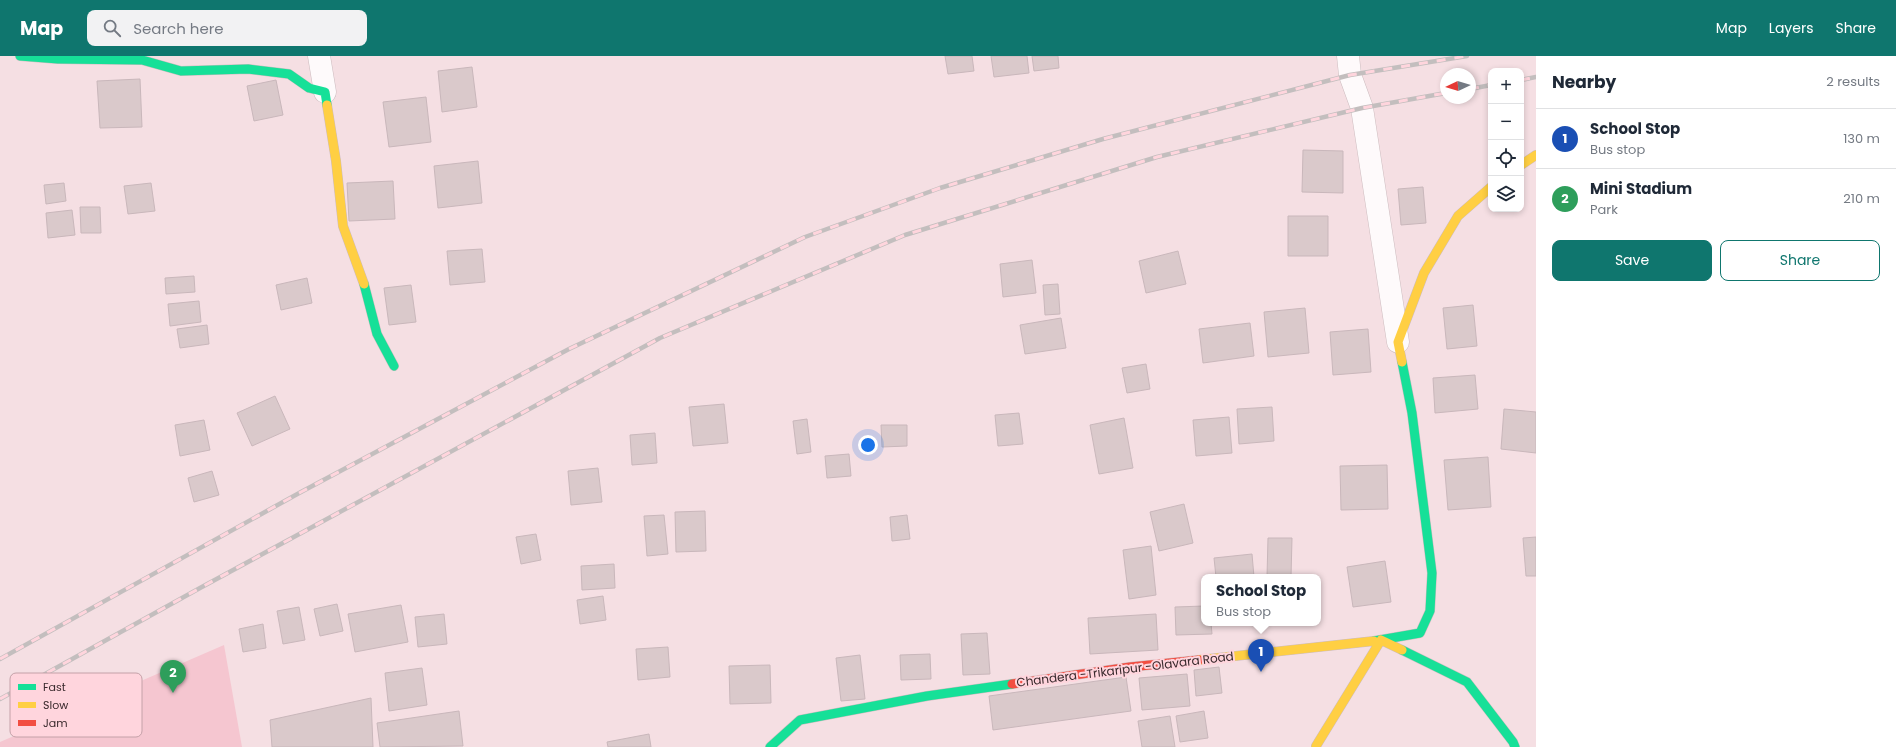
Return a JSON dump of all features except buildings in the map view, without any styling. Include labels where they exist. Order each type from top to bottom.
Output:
[{"type":"main road","points":[[20,56],[58,59],[142,60],[181,71],[248,69],[289,74],[309,88],[326,92],[336,161],[342,226],[364,285],[377,334],[394,366]]},
{"type":"main road","points":[[1524,163],[1536,155]]},
{"type":"main road","points":[[1398,342],[1424,273],[1458,216],[1488,190]]},
{"type":"main road","name":"Chandera -Trikaripur -Olavara Road","points":[[770,747],[800,720],[927,696],[1130,667],[1381,640],[1404,637],[1420,632],[1430,611],[1432,573],[1412,413],[1398,342]]},
{"type":"main road","points":[[1316,746],[1381,640],[1467,682],[1513,742],[1515,747]]},
{"type":"street","points":[[319,56],[326,92]]},
{"type":"street","points":[[1348,56],[1350,75],[1362,108],[1398,342]]},
{"type":"shaded area","points":[[224,645],[242,747],[0,747],[0,742],[12,737],[142,737],[142,681]]},
{"type":"railway","points":[[0,659],[301,492],[569,349],[805,237],[940,188],[1103,139],[1350,75],[1467,56]]},
{"type":"railway","points":[[1524,79],[1536,77]]},
{"type":"railway","points":[[1476,88],[1488,86]]},
{"type":"railway","points":[[47,673],[660,338],[905,235],[1157,157],[1362,108],[1440,94]]},
{"type":"railway","points":[[0,699],[10,693]]},
{"type":"traffic: fast","points":[[20,56],[58,59],[142,60],[181,71],[248,69],[289,74],[309,88],[325,92],[327,105]]},
{"type":"traffic: fast","points":[[364,284],[377,334],[394,366]]},
{"type":"traffic: fast","points":[[1374,641],[1420,633],[1430,611],[1432,573],[1412,413],[1402,362]]},
{"type":"traffic: fast","points":[[1402,650],[1467,682],[1513,742],[1515,747]]},
{"type":"traffic: fast","points":[[770,747],[800,720],[927,696],[1012,684]]},
{"type":"traffic: slow","points":[[327,105],[336,161],[343,226],[364,284]]},
{"type":"traffic: slow","points":[[1524,163],[1536,155]]},
{"type":"traffic: slow","points":[[1402,362],[1398,342],[1424,273],[1458,216],[1488,190]]},
{"type":"traffic: slow","points":[[1316,746],[1381,640],[1402,650]]},
{"type":"traffic: slow","points":[[1199,660],[1374,641]]},
{"type":"traffic: jam","points":[[1012,684],[1130,667],[1199,660]]},
{"type":"place","name":"School Stop","points":[[1261,672]]},
{"type":"place","name":"Mini Stadium","points":[[173,693]]}]
